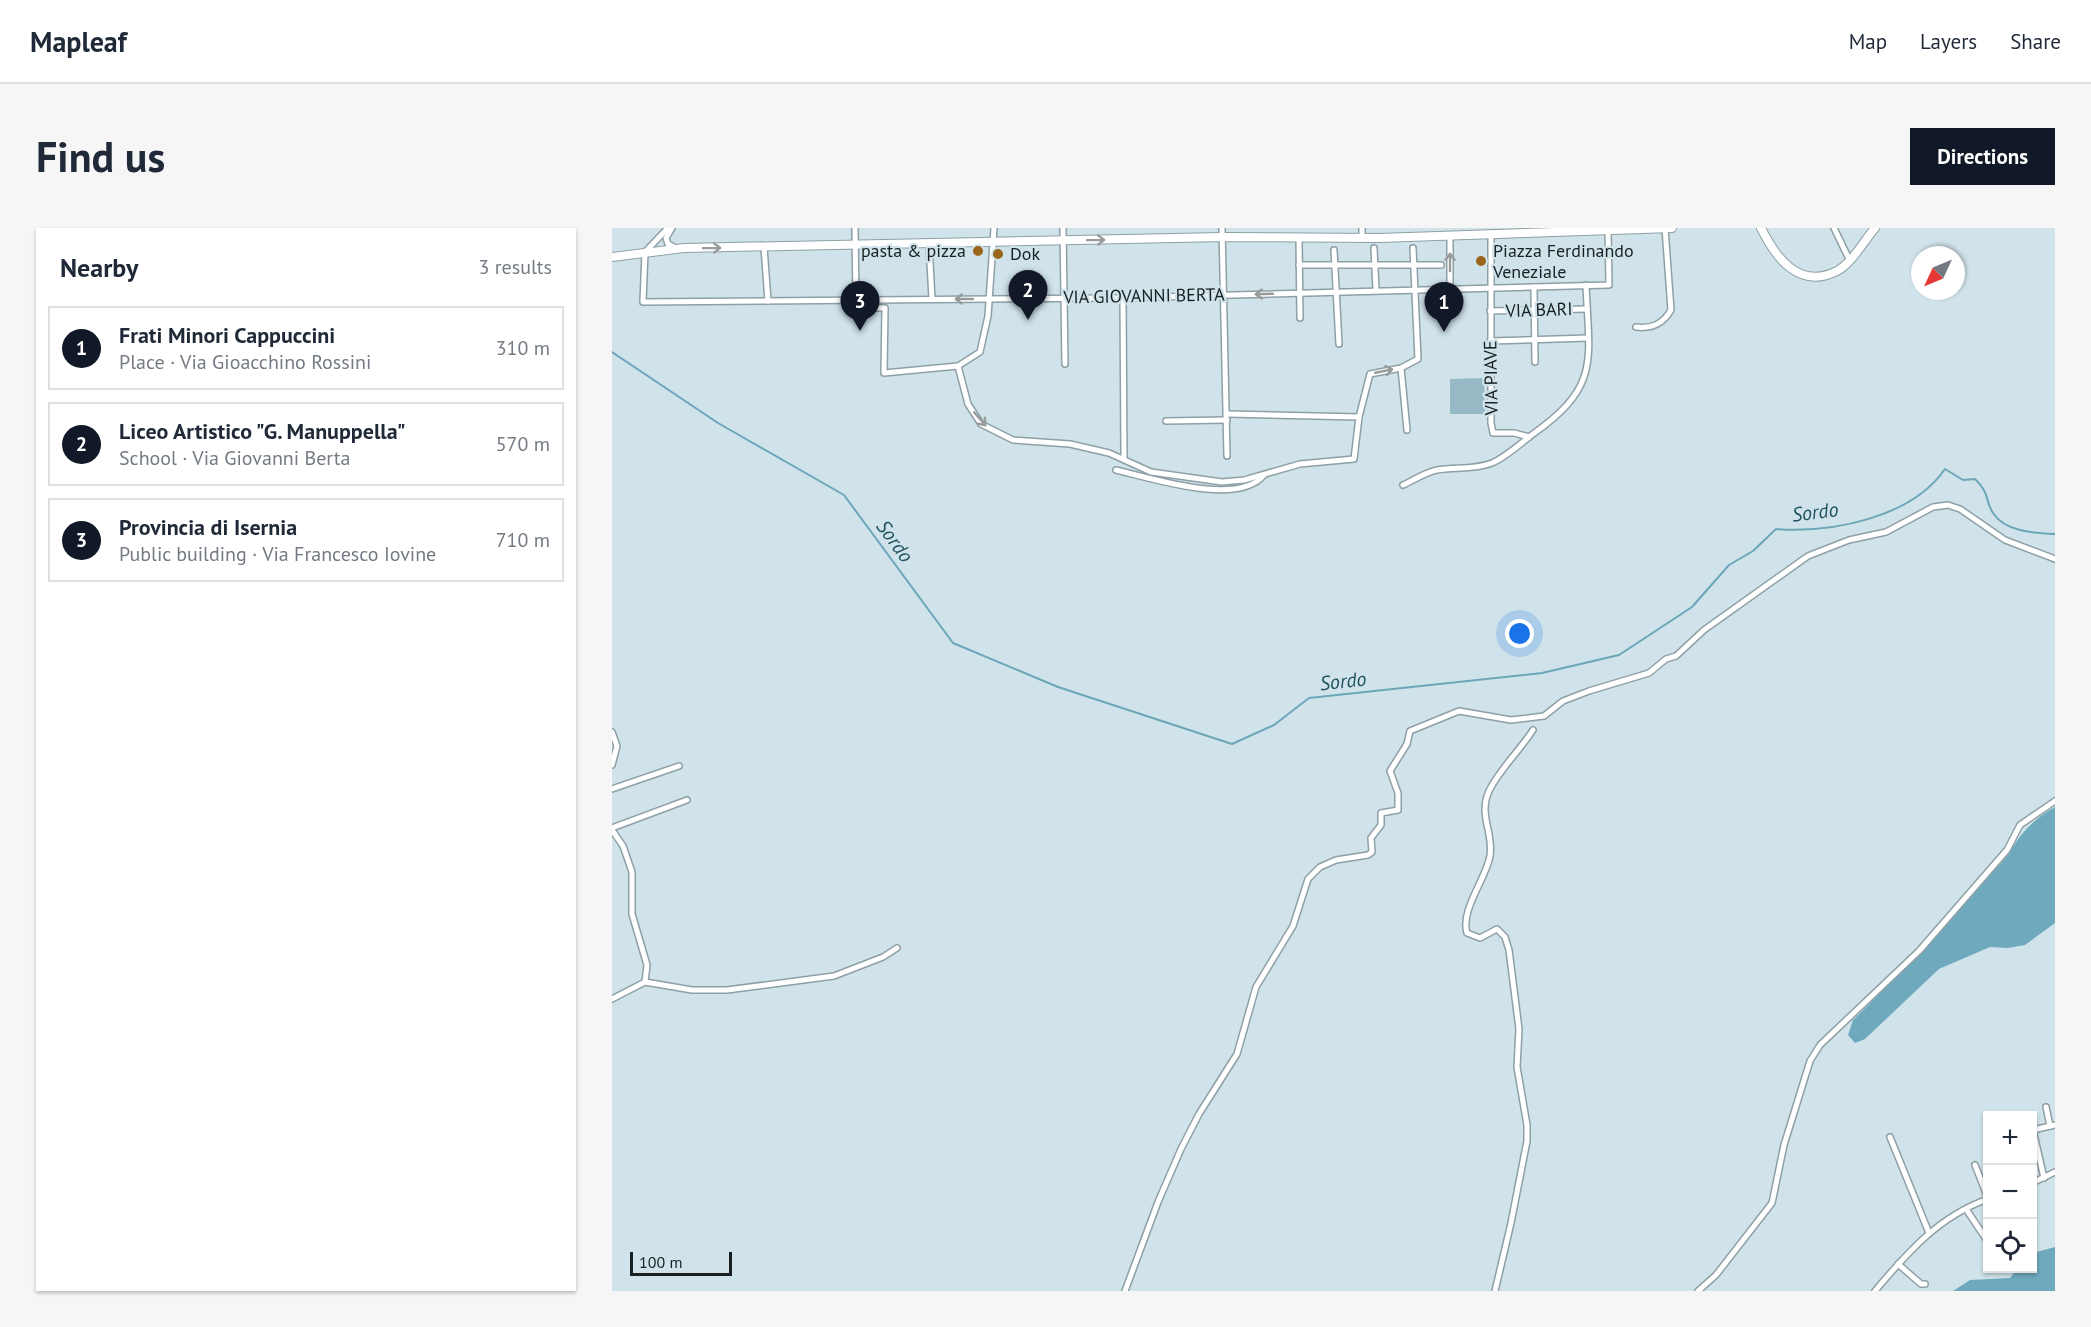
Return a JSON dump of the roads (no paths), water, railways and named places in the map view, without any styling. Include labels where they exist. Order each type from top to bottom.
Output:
[{"type":"main road","points":[[612,257],[684,248],[1063,241],[1222,232],[1299,238],[1362,238],[1450,235],[1467,231],[1491,234],[1672,228]]},
{"type":"main road","points":[[1761,228],[1784,264],[1809,276],[1839,270],[1875,228]]},
{"type":"street","points":[[645,252],[668,228]]},
{"type":"street","points":[[672,228],[666,238],[668,244],[684,248]]},
{"type":"street","points":[[855,228],[856,299]]},
{"type":"street","points":[[866,299],[866,308],[885,308],[884,373],[958,366],[980,352],[989,299],[994,228]]},
{"type":"street","points":[[1063,228],[1065,364]]},
{"type":"street","points":[[1362,228],[1362,238]]},
{"type":"street","points":[[1636,327],[1648,329],[1666,320],[1671,310],[1665,228]]},
{"type":"street","points":[[1834,228],[1849,259]]},
{"type":"street","name":"VIA GIOVANNI BERTA","points":[[645,252],[643,302],[1123,298],[1609,285],[1608,229]]},
{"type":"street","points":[[1222,232],[1227,456]]},
{"type":"street","name":"VIA PIAVE","points":[[1491,234],[1493,433],[1514,433],[1529,437]]},
{"type":"street","points":[[1450,235],[1450,288]]},
{"type":"street","points":[[1299,238],[1300,318]]},
{"type":"street","points":[[929,244],[932,299]]},
{"type":"street","points":[[764,247],[768,301]]},
{"type":"street","points":[[1374,248],[1376,290]]},
{"type":"street","points":[[958,366],[968,404],[981,423],[999,435],[1013,440],[1051,441],[1095,450],[1124,458],[1151,472],[1206,480],[1244,480],[1300,464],[1354,459],[1359,417],[1370,374],[1414,363],[1420,352],[1413,248]]},
{"type":"street","points":[[1334,250],[1339,344]]},
{"type":"street","points":[[1299,265],[1440,265]]},
{"type":"street","points":[[1403,485],[1436,470],[1493,463],[1553,420],[1581,389],[1586,376],[1588,338],[1586,285]]},
{"type":"street","points":[[1534,287],[1534,362]]},
{"type":"street","points":[[1123,298],[1124,458]]},
{"type":"street","name":"VIA BARI","points":[[1490,311],[1587,309]]},
{"type":"street","points":[[1491,341],[1588,338]]},
{"type":"street","points":[[1401,368],[1407,430]]},
{"type":"street","points":[[1166,421],[1227,417],[1359,417]]},
{"type":"street","points":[[1116,470],[1208,491],[1226,491],[1259,481],[1264,475]]},
{"type":"street","points":[[1125,1291],[1158,1202],[1181,1149],[1199,1114],[1237,1054],[1256,987],[1293,926],[1308,879],[1320,867],[1336,860],[1368,855],[1372,852],[1371,838],[1381,825],[1381,813],[1398,810],[1398,793],[1390,771],[1414,728],[1459,711],[1511,720],[1544,716],[1563,701],[1649,673],[1666,659],[1677,656],[1704,630],[1808,556],[1849,540],[1887,532],[1933,507],[1948,505],[1960,509],[2005,540],[2055,559]]},
{"type":"street","points":[[1494,1291],[1526,1152],[1527,1125],[1517,1067],[1519,1029],[1508,942],[1497,929],[1480,938],[1467,933],[1466,926],[1476,888],[1490,857],[1491,842],[1483,814],[1488,794],[1511,757],[1533,730]]},
{"type":"street","points":[[612,732],[617,746],[612,765]]},
{"type":"street","points":[[612,789],[678,766]]},
{"type":"street","points":[[645,982],[647,965],[632,914],[632,872],[623,846],[612,829],[687,800]]},
{"type":"street","points":[[1698,1291],[1716,1275],[1772,1203],[1784,1145],[1810,1061],[1816,1051],[1919,951],[2007,850],[2020,825],[2055,801]]},
{"type":"street","points":[[612,999],[645,982],[692,990],[727,990],[834,976],[884,957],[897,948]]},
{"type":"street","points":[[2044,1178],[2033,1130],[2052,1125],[2046,1107]]},
{"type":"street","points":[[1890,1137],[1929,1233]]},
{"type":"street","points":[[1975,1165],[1983,1181]]},
{"type":"street","points":[[2037,1181],[2055,1172]]},
{"type":"street","points":[[1875,1291],[1929,1233],[1983,1200]]},
{"type":"street","points":[[1966,1209],[1983,1234]]},
{"type":"street","points":[[1898,1264],[1921,1284],[1925,1284]]},
{"type":"waterway","name":"Sordo","points":[[612,352],[718,423],[844,495],[953,643],[1058,687],[1232,744],[1274,725],[1309,698],[1542,673],[1619,655],[1692,607],[1729,565],[1753,551],[1776,529],[1821,528],[1869,519],[1912,500],[1930,486],[1945,469],[1963,480],[1975,479],[1983,489],[1993,513],[2005,524],[2021,530],[2055,534]]},
{"type":"place","name":"pasta & pizza","points":[[978,251]]},
{"type":"place","name":"Dok","points":[[998,254]]},
{"type":"place","name":"Piazza Ferdinando Veneziale","points":[[1481,261]]},
{"type":"place","name":"Liceo Artistico \"G. Manuppella\"","points":[[1028,320]]},
{"type":"place","name":"Provincia di Isernia","points":[[860,331]]},
{"type":"place","name":"Frati Minori Cappuccini","points":[[1444,332]]}]
